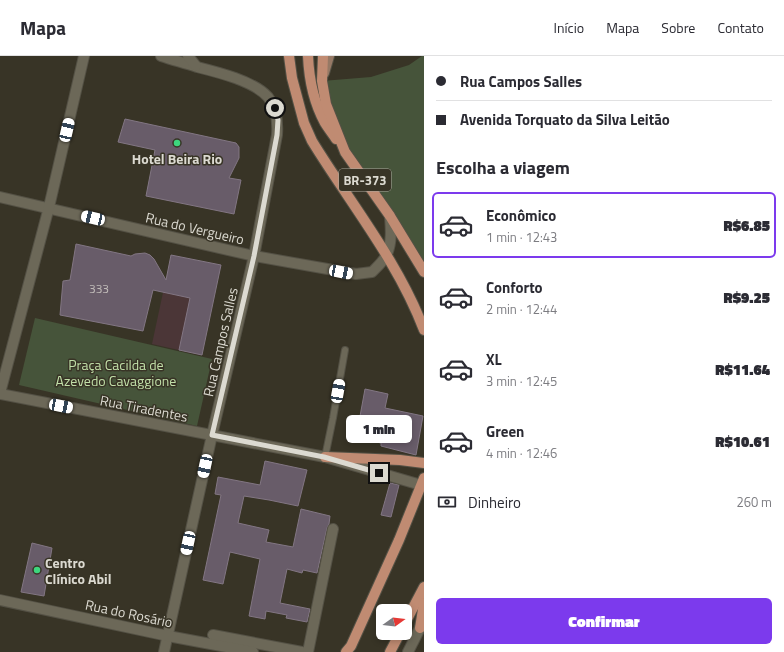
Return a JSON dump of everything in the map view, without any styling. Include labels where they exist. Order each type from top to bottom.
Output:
[{"type":"main road","points":[[289,56],[292,78],[304,123],[312,141],[386,255],[419,316],[424,330]]},
{"type":"main road","points":[[308,56],[316,103],[325,123],[345,152]]},
{"type":"main road","points":[[322,81],[323,56]]},
{"type":"main road","name":"BR-373","points":[[329,56],[322,81],[326,104],[345,152],[390,216],[424,272]]},
{"type":"main road","points":[[324,457],[400,460],[424,463]]},
{"type":"main road","points":[[346,652],[351,646],[379,586],[423,483]]},
{"type":"main road","points":[[412,610],[424,587]]},
{"type":"main road","points":[[422,624],[424,603]]},
{"type":"main road","points":[[390,652],[396,640]]},
{"type":"street","points":[[0,394],[49,207],[84,56]]},
{"type":"street","points":[[161,56],[196,66]]},
{"type":"street","points":[[188,56],[196,66]]},
{"type":"street","name":"Rua Campos Salles","points":[[164,652],[212,435],[254,256],[277,135],[278,120],[275,108],[268,97],[260,89],[229,76],[196,66]]},
{"type":"street","name":"Rua do Vergueiro","points":[[0,196],[254,256],[356,274],[372,272],[386,255],[390,242],[390,216]]},
{"type":"street","name":"Rua Tiradentes","points":[[0,394],[324,457],[423,483]]},
{"type":"street","points":[[308,652],[333,528]]},
{"type":"street","name":"Rua do Rosário","points":[[0,600],[168,636],[253,652]]},
{"type":"street","points":[[408,652],[422,624]]},
{"type":"street","points":[[213,635],[302,652]]},
{"type":"lane","points":[[324,457],[333,418],[345,350]]},
{"type":"shaded area","points":[[171,255],[220,266],[201,355],[152,344]]},
{"type":"green space","points":[[424,56],[424,266],[345,152],[322,81],[371,77],[409,65]]},
{"type":"green space","name":"Praça Cacilda de Azevedo Cavaggione","points":[[35,318],[212,359],[197,426],[19,385]]},
{"type":"building","points":[[125,119],[236,143],[239,147],[239,158],[229,178],[241,180],[234,214],[146,196],[155,150],[118,142]]},
{"type":"building","points":[[76,244],[131,256],[145,253],[150,255],[154,259],[166,280],[171,255],[221,265],[202,355],[179,350],[190,298],[153,290],[143,331],[60,315],[63,281],[70,280]]},
{"type":"building","points":[[365,389],[388,394],[385,408],[423,416],[416,455],[381,446],[381,443],[356,438]]},
{"type":"building","points":[[265,461],[307,470],[298,506],[244,496],[238,523],[269,530],[266,542],[293,547],[301,509],[330,516],[317,573],[303,570],[302,573],[287,569],[280,603],[310,609],[307,622],[286,618],[287,615],[266,611],[265,619],[249,616],[260,559],[230,552],[223,584],[203,580],[221,495],[215,494],[218,477],[260,485]]},
{"type":"building","points":[[390,483],[399,485],[391,517],[381,515]]},
{"type":"building","name":"Centro Clínico Abil","points":[[32,543],[52,548],[44,596],[21,592]]},
{"type":"place","name":"Hotel Beira Rio","points":[[177,143]]},
{"type":"place","name":"Centro Clínico Abil","points":[[37,570]]},
{"type":"route","points":[[275,108],[278,120],[277,135],[254,256],[212,435],[324,457],[379,473]]}]
